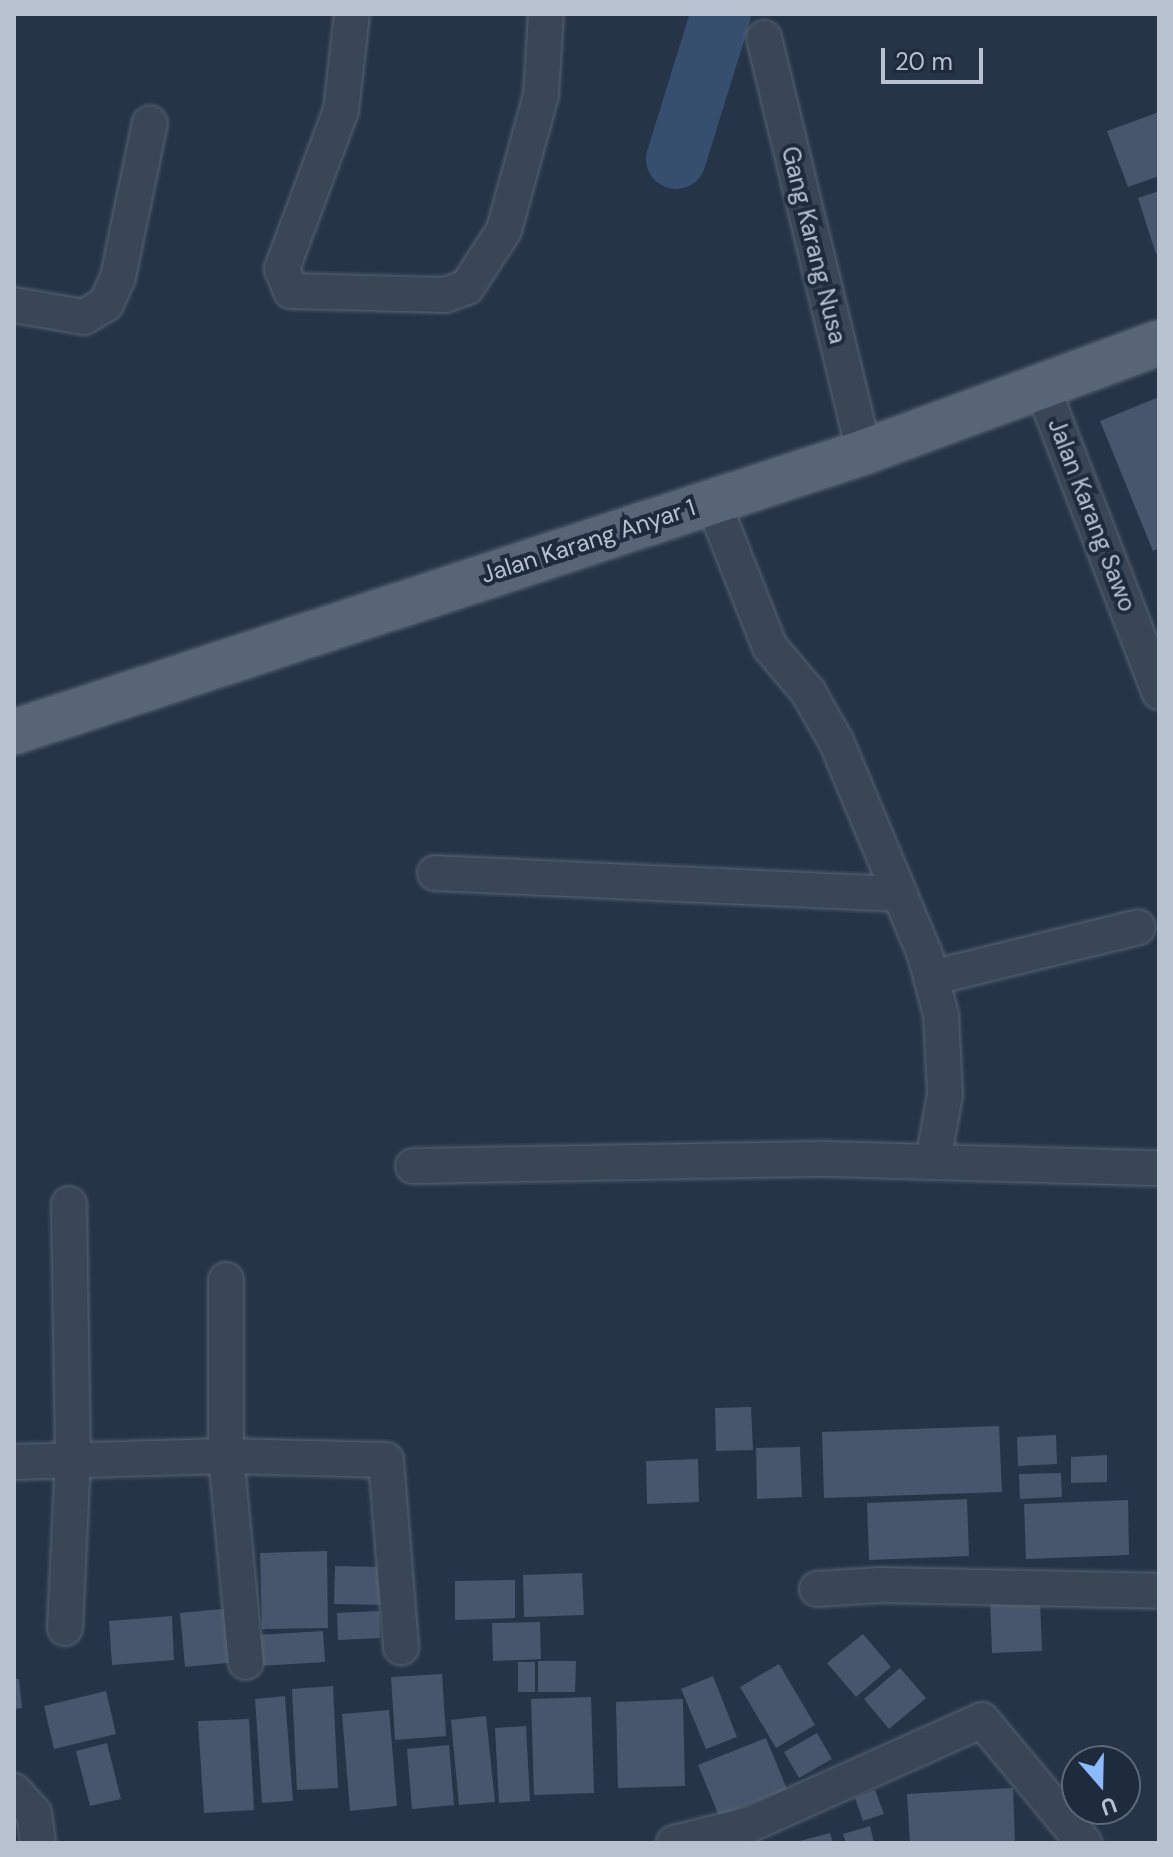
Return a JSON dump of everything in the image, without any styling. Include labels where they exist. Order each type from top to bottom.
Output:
[{"type":"main road","name":"Jalan Karang Anyar 1","points":[[14,732],[864,452],[1041,384],[1159,343]]},
{"type":"street","points":[[352,14],[341,110],[282,269],[291,291],[445,295],[467,287],[504,230],[541,95],[546,14]]},
{"type":"street","name":"Gang Karang Nusa","points":[[764,38],[864,452]]},
{"type":"street","points":[[14,305],[84,317],[106,304],[118,277],[150,123]]},
{"type":"street","name":"Jalan Karang Sawo","points":[[1041,384],[1159,692]]},
{"type":"street","points":[[712,500],[770,647],[808,692],[836,741],[900,894],[931,978],[941,1015],[945,1095],[933,1161]]},
{"type":"street","points":[[435,873],[900,894]]},
{"type":"street","points":[[931,978],[1138,927]]},
{"type":"street","points":[[413,1166],[933,1161],[1159,1168]]},
{"type":"street","points":[[65,1628],[73,1460],[69,1204]]},
{"type":"street","points":[[226,1280],[226,1456],[246,1662]]},
{"type":"street","points":[[14,1462],[226,1456],[386,1460],[401,1647]]},
{"type":"street","points":[[817,1589],[880,1585],[1159,1591]]},
{"type":"street","points":[[674,1843],[751,1824],[982,1720],[1084,1843]]},
{"type":"street","points":[[14,1791],[34,1813],[38,1843]]},
{"type":"building","points":[[1159,112],[1159,176],[1128,187],[1107,131]]},
{"type":"building","points":[[1159,191],[1159,253],[1156,254],[1138,198]]},
{"type":"building","points":[[1159,397],[1159,548],[1153,551],[1100,421]]},
{"type":"building","points":[[751,1407],[753,1450],[716,1451],[715,1408]]},
{"type":"building","points":[[999,1426],[1002,1492],[824,1498],[822,1432]]},
{"type":"building","points":[[1056,1435],[1057,1464],[1018,1466],[1017,1437]]},
{"type":"building","points":[[800,1447],[802,1497],[757,1499],[756,1448]]},
{"type":"building","points":[[1107,1455],[1107,1482],[1071,1483],[1071,1457]]},
{"type":"building","points":[[698,1459],[699,1502],[647,1504],[646,1461]]},
{"type":"building","points":[[1061,1473],[1062,1497],[1020,1499],[1019,1474]]},
{"type":"building","points":[[967,1499],[969,1556],[869,1560],[867,1503]]},
{"type":"building","points":[[1128,1500],[1129,1555],[1026,1559],[1024,1504]]},
{"type":"building","points":[[327,1551],[328,1628],[262,1629],[260,1553]]},
{"type":"building","points":[[335,1566],[383,1567],[383,1605],[334,1604]]},
{"type":"building","points":[[582,1573],[584,1615],[524,1617],[523,1575]]},
{"type":"building","points":[[515,1580],[515,1618],[455,1620],[455,1581]]},
{"type":"building","points":[[1040,1600],[1042,1651],[992,1653],[990,1601]]},
{"type":"building","points":[[232,1608],[237,1662],[185,1667],[180,1613]]},
{"type":"building","points":[[379,1611],[380,1638],[338,1640],[337,1613]]},
{"type":"building","points":[[172,1616],[174,1660],[112,1665],[109,1621]]},
{"type":"building","points":[[540,1622],[541,1659],[493,1661],[492,1623]]},
{"type":"building","points":[[323,1631],[325,1662],[259,1666],[257,1635]]},
{"type":"building","points":[[863,1634],[891,1667],[856,1697],[827,1663]]},
{"type":"building","points":[[538,1661],[576,1661],[575,1692],[538,1692]]},
{"type":"building","points":[[518,1662],[535,1662],[535,1692],[518,1692]]},
{"type":"building","points":[[779,1664],[815,1725],[776,1748],[740,1687]]},
{"type":"building","points":[[900,1668],[926,1698],[889,1729],[864,1699]]},
{"type":"building","points":[[442,1674],[446,1736],[395,1740],[391,1677]]},
{"type":"building","points":[[713,1676],[737,1737],[706,1749],[681,1689]]},
{"type":"building","points":[[14,1679],[19,1679],[22,1708],[14,1709]]},
{"type":"building","points":[[333,1686],[338,1788],[297,1790],[292,1689]]},
{"type":"building","points":[[106,1691],[116,1734],[54,1749],[44,1706]]},
{"type":"building","points":[[285,1696],[293,1801],[262,1803],[255,1699]]},
{"type":"building","points":[[591,1697],[594,1793],[534,1795],[531,1699]]},
{"type":"building","points":[[683,1699],[685,1786],[618,1788],[616,1702]]},
{"type":"building","points":[[389,1710],[397,1806],[350,1811],[342,1714]]},
{"type":"building","points":[[486,1716],[495,1802],[459,1805],[451,1720]]},
{"type":"building","points":[[249,1719],[254,1810],[204,1813],[198,1721]]},
{"type":"building","points":[[526,1726],[530,1801],[499,1803],[495,1728]]},
{"type":"building","points":[[817,1733],[832,1759],[799,1778],[784,1752]]},
{"type":"building","points":[[766,1738],[787,1789],[719,1816],[698,1765]]},
{"type":"building","points":[[107,1743],[121,1799],[90,1806],[76,1751]]},
{"type":"building","points":[[449,1745],[454,1805],[412,1809],[407,1749]]},
{"type":"building","points":[[1013,1788],[1015,1843],[910,1843],[907,1794]]},
{"type":"building","points":[[875,1790],[884,1814],[863,1821],[855,1798]]},
{"type":"building","points":[[870,1826],[874,1843],[846,1843],[843,1834]]},
{"type":"building","points":[[830,1833],[833,1843],[796,1842]]},
{"type":"waterway","points":[[676,159],[721,14]]}]
